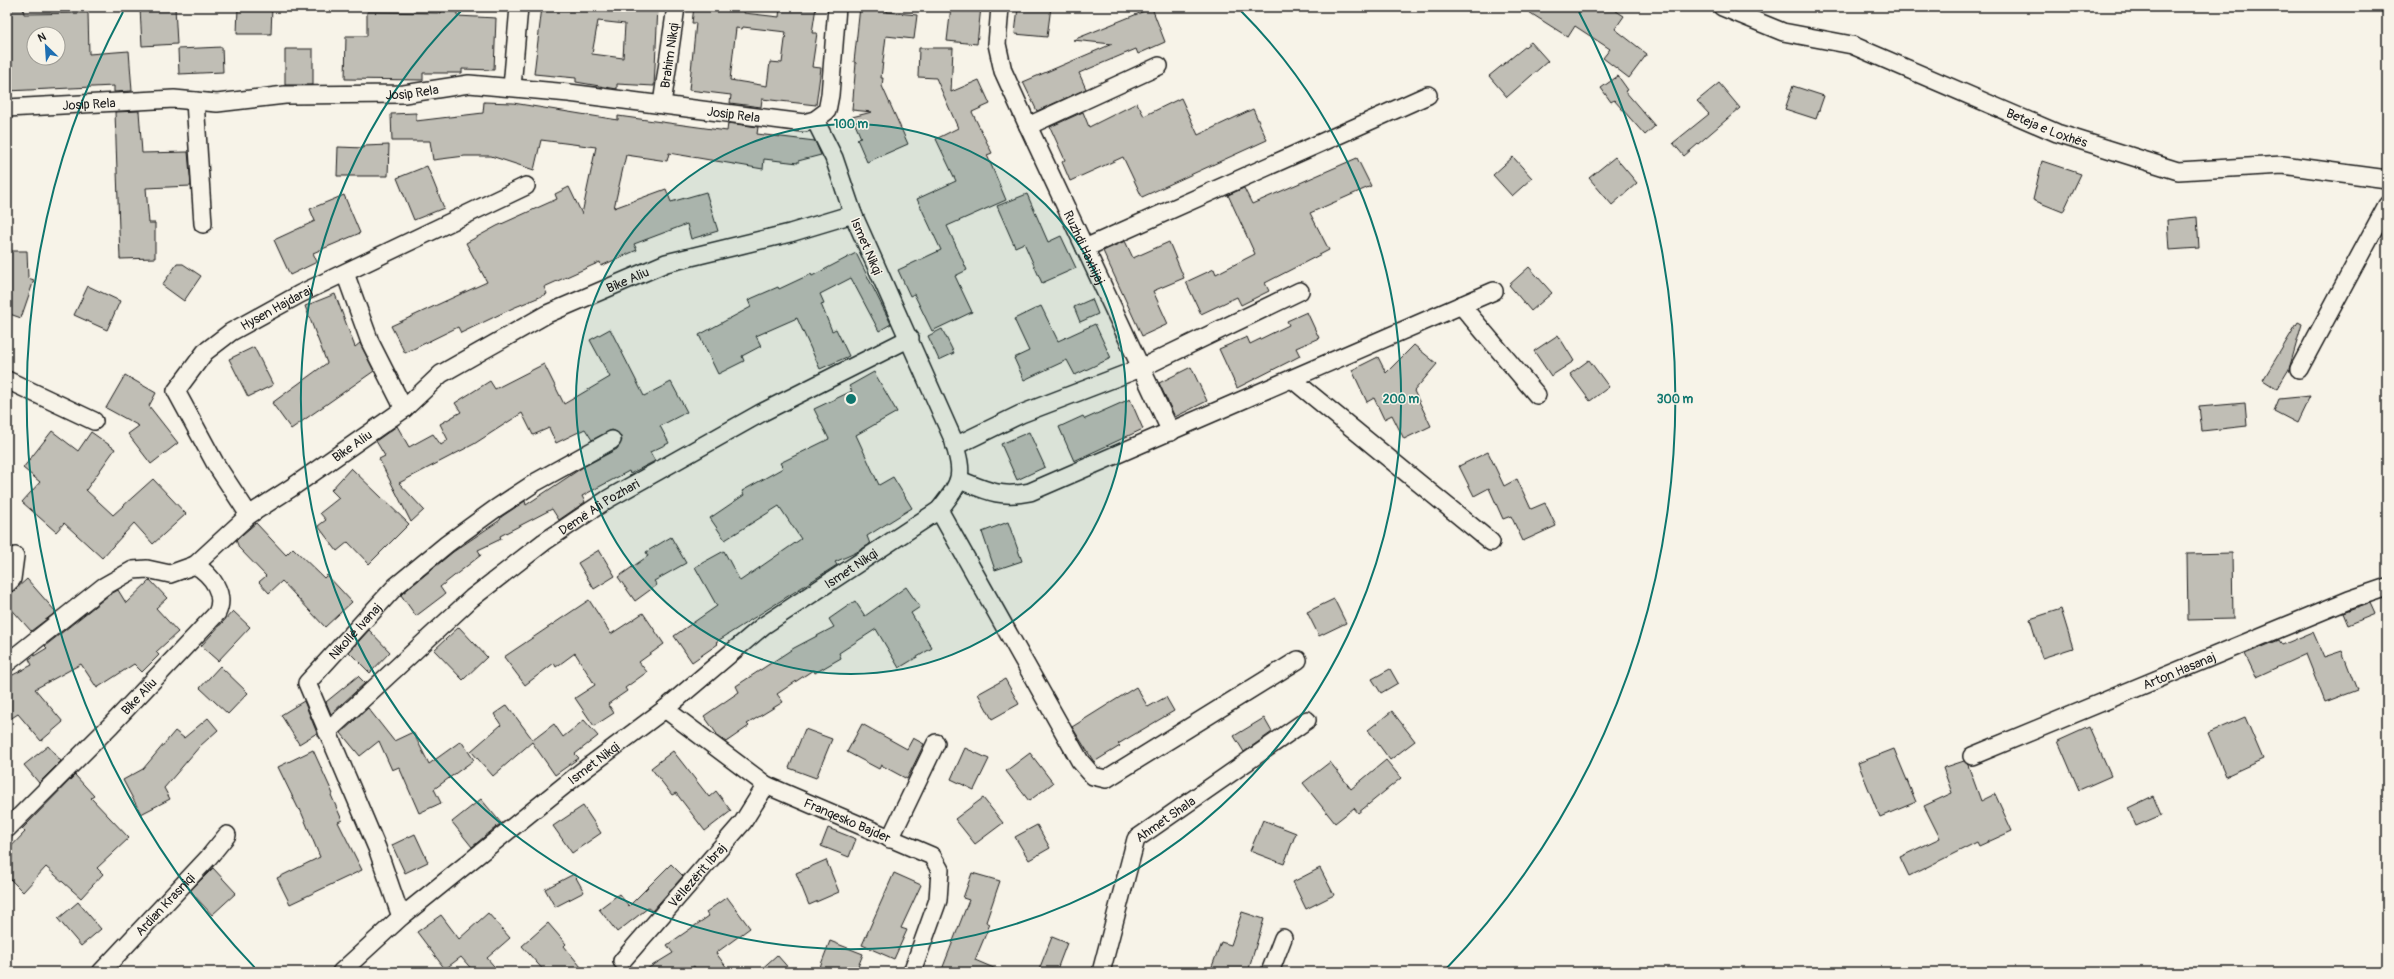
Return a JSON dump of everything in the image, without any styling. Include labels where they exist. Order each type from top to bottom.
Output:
[{"type":"street","points":[[512,87],[519,7]]},
{"type":"street","name":"Brahim Nikqi","points":[[662,104],[676,7]]},
{"type":"street","points":[[815,120],[827,111],[830,95],[837,7]]},
{"type":"street","name":"Ruzhdi Haxhijaj","points":[[1000,7],[997,44],[1003,71],[1171,432]]},
{"type":"street","name":"Beteja e Loxhës","points":[[1722,7],[1783,32],[1852,45],[2057,132],[2178,172],[2283,164],[2387,179]]},
{"type":"street","points":[[1028,126],[1159,66]]},
{"type":"street","name":"Josip Rela","points":[[7,108],[174,99],[217,103],[285,95],[404,94],[469,84],[512,87],[662,104],[804,123],[815,120]]},
{"type":"street","points":[[1085,248],[1428,95]]},
{"type":"street","points":[[195,101],[203,224]]},
{"type":"street","name":"Ismet Nikqi","points":[[341,972],[400,917],[581,772],[665,709],[763,626],[939,510],[957,488],[960,480],[960,464],[955,446],[910,338],[854,214],[834,158],[815,120]]},
{"type":"street","name":"Hysen Hajdaraj","points":[[249,515],[215,463],[176,391],[205,352],[231,332],[300,294],[526,186]]},
{"type":"street","points":[[2299,369],[2387,205]]},
{"type":"street","name":"Bike Aliu","points":[[7,829],[111,725],[217,613],[221,604],[218,588],[201,569],[195,565],[249,515],[291,488],[404,409],[441,374],[554,311],[666,263],[790,234],[854,214]]},
{"type":"street","points":[[345,273],[370,342],[404,409]]},
{"type":"street","points":[[955,446],[1021,414],[1141,368],[1300,291]]},
{"type":"street","points":[[960,480],[994,494],[1011,496],[1030,492],[1494,291]]},
{"type":"street","points":[[1461,305],[1537,395]]},
{"type":"street","name":"Demë Ali Pozhari","points":[[327,732],[472,598],[544,542],[608,500],[761,413],[910,338]]},
{"type":"street","points":[[1292,379],[1491,542]]},
{"type":"street","points":[[7,380],[94,421]]},
{"type":"street","name":"Nikollë Ivanaj","points":[[400,917],[377,848],[307,683],[396,586],[495,509],[536,482],[612,440]]},
{"type":"street","points":[[939,510],[1080,761],[1093,776],[1106,779],[1298,660]]},
{"type":"street","points":[[7,584],[12,579],[15,556]]},
{"type":"street","points":[[7,663],[103,587],[133,570],[147,569],[170,574],[195,565]]},
{"type":"street","name":"Arton Hasanaj","points":[[1972,756],[2349,600],[2387,587]]},
{"type":"street","name":"Franqesko Bajder","points":[[665,709],[766,785],[932,856],[940,870],[938,900],[912,972]]},
{"type":"street","name":"Ahmet Shala","points":[[1101,972],[1136,839],[1307,720]]},
{"type":"street","points":[[890,839],[936,743]]},
{"type":"street","name":"Vëllezërit Ibraj","points":[[622,961],[743,822],[766,785]]},
{"type":"street","name":"Ardian Krasniqi","points":[[101,972],[209,857],[226,835]]},
{"type":"street","points":[[1270,972],[1284,938]]},
{"type":"building","points":[[7,7],[23,7],[24,14],[88,13],[89,54],[129,51],[132,91],[114,92],[114,86],[7,91]]},
{"type":"building","points":[[175,7],[177,44],[142,46],[140,8]]},
{"type":"building","points":[[238,7],[272,7],[271,34],[237,34]]},
{"type":"building","points":[[542,7],[658,7],[654,86],[617,84],[617,89],[576,82],[576,78],[534,74]],"holes":[[[598,21],[625,24],[623,58],[592,54]]]},
{"type":"building","points":[[694,7],[745,7],[744,13],[779,17],[780,7],[816,7],[812,33],[817,33],[812,67],[821,68],[816,105],[762,99],[761,107],[730,103],[731,95],[689,90],[696,23],[692,23]],"holes":[[[743,27],[786,32],[782,63],[770,62],[767,86],[730,80],[736,28],[742,29]]]},
{"type":"building","points":[[860,7],[887,7],[887,12],[917,15],[914,39],[886,36],[881,78],[883,78],[882,86],[908,144],[867,162],[857,139],[861,138],[852,117],[872,112],[852,110],[856,63],[854,62]]},
{"type":"building","points":[[951,7],[981,7],[977,44],[947,41]]},
{"type":"building","points":[[1018,7],[1051,7],[1047,37],[1015,34]]},
{"type":"building","points":[[1521,7],[1610,7],[1624,16],[1615,29],[1647,54],[1629,78],[1603,58],[1610,49],[1575,26],[1568,37]]},
{"type":"building","points":[[1152,8],[1165,42],[1138,54],[1136,49],[1079,73],[1086,89],[1037,111],[1023,82],[1112,44],[1073,40]]},
{"type":"building","points":[[441,10],[457,10],[457,16],[496,18],[494,70],[462,69],[462,73],[423,73],[423,80],[345,79],[346,36],[367,36],[367,12],[441,13]]},
{"type":"building","points":[[1531,42],[1548,61],[1507,97],[1489,76]]},
{"type":"building","points":[[222,47],[223,72],[179,74],[178,49]]},
{"type":"building","points":[[919,48],[953,48],[951,92],[979,80],[990,104],[972,112],[992,153],[987,155],[1006,200],[947,226],[967,270],[955,276],[972,312],[932,331],[914,294],[910,296],[898,270],[941,250],[917,199],[956,181],[936,139],[958,128],[936,78],[918,77]]},
{"type":"building","points":[[285,49],[313,49],[313,85],[285,85]]},
{"type":"building","points":[[1618,76],[1628,90],[1625,91],[1655,126],[1645,135],[1614,100],[1611,102],[1601,88]]},
{"type":"building","points":[[1719,83],[1740,108],[1684,156],[1673,143],[1709,114],[1697,101]]},
{"type":"building","points":[[1793,86],[1824,96],[1816,119],[1785,109]]},
{"type":"building","points":[[1181,98],[1198,135],[1253,109],[1267,140],[1142,197],[1123,157],[1070,181],[1062,162],[1065,160],[1050,127],[1083,112],[1089,127],[1137,103],[1144,116]]},
{"type":"building","points":[[484,102],[513,103],[618,120],[618,116],[727,131],[728,123],[758,127],[757,134],[815,141],[821,155],[798,161],[798,163],[764,159],[763,169],[669,153],[667,161],[626,155],[614,208],[666,189],[671,202],[706,192],[718,231],[691,239],[687,224],[634,244],[637,250],[601,266],[600,262],[544,287],[547,294],[513,308],[461,333],[458,327],[405,353],[391,326],[487,282],[466,243],[497,226],[557,199],[555,194],[569,187],[582,214],[596,147],[541,140],[534,170],[491,156],[465,156],[433,160],[430,141],[392,141],[391,114],[416,113],[416,121],[483,113]]},
{"type":"building","points":[[139,111],[142,153],[188,152],[191,186],[146,188],[149,223],[155,223],[155,258],[120,259],[115,112]]},
{"type":"building","points":[[389,145],[388,176],[337,176],[338,147],[364,148],[364,146]]},
{"type":"building","points":[[1513,157],[1532,178],[1512,196],[1493,175]]},
{"type":"building","points":[[1615,157],[1637,183],[1612,205],[1589,178]]},
{"type":"building","points":[[1357,158],[1371,186],[1310,213],[1329,250],[1265,283],[1269,291],[1241,305],[1237,297],[1201,314],[1186,282],[1214,269],[1216,274],[1255,254],[1228,195],[1244,188],[1252,204]]},
{"type":"building","points":[[2042,161],[2081,174],[2063,212],[2033,200]]},
{"type":"building","points":[[427,166],[444,208],[414,220],[397,178]]},
{"type":"building","points":[[1027,194],[1048,242],[1061,236],[1076,268],[1042,283],[1024,243],[1015,247],[997,206]]},
{"type":"building","points":[[344,195],[360,233],[313,253],[317,262],[290,275],[274,240],[315,221],[310,209]]},
{"type":"building","points":[[2197,217],[2199,248],[2169,250],[2167,220]]},
{"type":"building","points":[[1125,241],[1133,258],[1169,242],[1184,278],[1153,291],[1168,324],[1142,336],[1103,251]]},
{"type":"building","points":[[7,251],[27,251],[28,278],[34,280],[21,318],[7,313]]},
{"type":"building","points":[[856,253],[891,324],[879,331],[851,278],[820,294],[824,303],[821,304],[832,331],[836,329],[849,356],[820,369],[797,318],[756,336],[761,346],[742,356],[744,361],[718,374],[699,335],[751,307],[748,300],[778,287],[779,289],[811,274],[812,276]]},
{"type":"building","points":[[177,264],[183,264],[201,276],[184,301],[162,285]]},
{"type":"building","points":[[1529,267],[1552,293],[1531,311],[1509,285]]},
{"type":"building","points":[[88,286],[120,301],[107,330],[74,315]]},
{"type":"building","points":[[335,294],[355,347],[360,343],[374,371],[291,429],[272,403],[327,363],[305,306]]},
{"type":"building","points":[[1092,299],[1098,314],[1080,322],[1074,307]]},
{"type":"building","points":[[1041,306],[1058,341],[1095,324],[1111,358],[1075,375],[1067,360],[1024,380],[1014,358],[1029,351],[1014,319]]},
{"type":"building","points":[[1307,312],[1319,338],[1296,348],[1300,356],[1237,388],[1219,349],[1247,337],[1250,344],[1289,325],[1287,321]]},
{"type":"building","points":[[2298,322],[2302,324],[2289,369],[2277,389],[2263,380]]},
{"type":"building","points":[[610,329],[644,396],[671,382],[687,412],[660,426],[669,443],[650,452],[655,461],[630,474],[629,471],[582,496],[585,502],[559,520],[552,509],[500,536],[501,539],[478,550],[481,555],[440,587],[445,594],[416,616],[401,595],[403,593],[453,552],[500,520],[501,517],[525,501],[526,505],[583,467],[617,449],[622,440],[617,432],[612,430],[592,440],[585,429],[556,443],[549,428],[533,435],[522,413],[474,444],[399,483],[424,510],[411,522],[379,459],[385,456],[376,441],[397,426],[409,447],[433,434],[441,445],[448,440],[440,424],[461,412],[455,403],[490,381],[495,389],[544,364],[564,404],[610,377],[590,340]]},
{"type":"building","points":[[942,329],[954,353],[939,360],[928,336]]},
{"type":"building","points":[[1558,335],[1574,361],[1551,376],[1534,351]]},
{"type":"building","points":[[1414,345],[1437,364],[1414,391],[1431,426],[1404,439],[1392,415],[1384,419],[1374,398],[1367,402],[1352,370],[1378,357],[1386,373]]},
{"type":"building","points":[[254,347],[273,385],[248,397],[229,359]]},
{"type":"building","points":[[1589,360],[1609,387],[1590,401],[1570,374]]},
{"type":"building","points":[[1191,367],[1207,401],[1175,417],[1159,383]]},
{"type":"building","points":[[874,372],[897,412],[856,435],[879,485],[893,477],[912,508],[867,536],[870,544],[835,562],[837,565],[716,642],[718,644],[692,662],[674,636],[717,606],[695,567],[724,551],[740,581],[801,539],[779,506],[725,540],[710,518],[744,495],[742,491],[783,468],[780,463],[829,439],[814,409],[852,391],[849,386]]},
{"type":"building","points":[[125,375],[156,393],[149,406],[178,443],[151,464],[128,434],[139,426],[106,408]]},
{"type":"building","points":[[2310,396],[2297,423],[2274,411],[2279,399]]},
{"type":"building","points":[[1130,399],[1143,429],[1074,461],[1059,427],[1083,416],[1085,419]]},
{"type":"building","points":[[2245,403],[2247,426],[2202,431],[2199,407]]},
{"type":"building","points":[[52,431],[78,451],[91,432],[115,449],[86,490],[113,515],[153,479],[186,514],[153,544],[134,523],[102,558],[64,523],[56,532],[22,502],[40,482],[23,468]]},
{"type":"building","points":[[1029,432],[1045,467],[1017,480],[1001,444]]},
{"type":"building","points":[[1488,452],[1504,486],[1517,479],[1531,509],[1545,503],[1556,526],[1523,541],[1511,516],[1503,519],[1489,488],[1474,496],[1459,466]]},
{"type":"building","points":[[351,468],[409,524],[369,564],[348,542],[337,551],[318,526],[326,520],[320,513],[339,498],[331,490]]},
{"type":"building","points":[[1008,522],[1022,561],[995,570],[982,532]]},
{"type":"building","points":[[256,523],[286,555],[293,548],[324,578],[327,575],[352,602],[325,627],[282,581],[269,593],[259,582],[266,576],[239,548],[236,540]]},
{"type":"building","points":[[671,537],[686,563],[654,581],[657,585],[635,601],[618,577],[648,556],[646,552]]},
{"type":"building","points":[[599,550],[615,576],[594,589],[578,563]]},
{"type":"building","points":[[2232,553],[2233,619],[2188,620],[2187,554]]},
{"type":"building","points":[[27,579],[56,612],[31,631],[7,604],[7,597]]},
{"type":"building","points":[[150,580],[167,598],[156,608],[178,632],[156,652],[159,655],[142,672],[134,664],[97,688],[81,664],[35,689],[63,722],[41,741],[18,714],[7,721],[7,678],[32,665],[29,659],[47,648],[45,646],[109,595],[118,590],[126,603]]},
{"type":"building","points":[[906,587],[920,607],[911,613],[932,648],[899,668],[876,629],[839,653],[841,658],[815,673],[813,670],[777,694],[783,702],[747,724],[749,726],[726,742],[719,737],[704,716],[739,692],[736,686],[794,648],[834,627],[829,619],[855,601],[865,616]]},
{"type":"building","points":[[1334,599],[1346,623],[1319,636],[1307,612]]},
{"type":"building","points":[[589,600],[611,634],[643,613],[664,644],[639,662],[647,672],[625,688],[627,691],[608,704],[614,713],[594,726],[575,698],[595,685],[575,653],[556,667],[554,663],[525,685],[504,657]]},
{"type":"building","points":[[2370,603],[2375,614],[2348,625],[2343,613]]},
{"type":"building","points":[[2061,609],[2073,648],[2042,658],[2030,619]]},
{"type":"building","points":[[233,611],[250,627],[218,661],[201,646]]},
{"type":"building","points":[[459,627],[487,657],[463,680],[434,650]]},
{"type":"building","points":[[369,630],[390,652],[370,673],[349,652]]},
{"type":"building","points":[[2313,632],[2324,657],[2342,651],[2357,690],[2325,702],[2306,654],[2256,677],[2245,654],[2279,640],[2282,645]]},
{"type":"building","points":[[220,666],[248,693],[228,714],[200,688]]},
{"type":"building","points":[[1390,669],[1398,683],[1381,693],[1372,679]]},
{"type":"building","points":[[358,676],[365,683],[331,714],[326,702]]},
{"type":"building","points":[[1005,679],[1019,704],[992,719],[978,694]]},
{"type":"building","points":[[1136,687],[1148,707],[1166,697],[1174,711],[1118,744],[1120,746],[1094,762],[1072,727]]},
{"type":"building","points":[[304,701],[317,733],[299,744],[281,715]]},
{"type":"building","points":[[507,705],[533,740],[554,724],[563,737],[584,720],[598,736],[575,754],[579,758],[555,775],[532,742],[493,776],[471,751],[501,725],[494,714]]},
{"type":"building","points":[[368,708],[394,741],[413,732],[429,764],[461,741],[474,760],[434,789],[441,803],[419,813],[399,767],[392,770],[379,741],[360,756],[341,733]]},
{"type":"building","points":[[1392,711],[1415,741],[1390,760],[1368,730]]},
{"type":"building","points":[[2245,717],[2263,759],[2226,776],[2208,733]]},
{"type":"building","points":[[208,718],[218,730],[200,746],[164,788],[170,799],[141,814],[123,780],[143,769],[175,731],[184,738]]},
{"type":"building","points":[[1264,718],[1272,732],[1244,752],[1234,736]]},
{"type":"building","points":[[862,724],[907,749],[913,738],[924,744],[907,779],[881,765],[879,769],[847,752]]},
{"type":"building","points":[[2089,727],[2111,776],[2079,790],[2058,741]]},
{"type":"building","points":[[805,729],[832,739],[816,778],[789,768]]},
{"type":"building","points":[[48,746],[61,761],[39,783],[24,765]]},
{"type":"building","points":[[965,748],[989,759],[974,790],[951,779]]},
{"type":"building","points":[[1894,749],[1916,802],[1880,817],[1858,763]]},
{"type":"building","points":[[313,750],[333,794],[331,795],[342,820],[338,822],[362,870],[290,904],[277,878],[320,857],[300,809],[299,810],[278,767]]},
{"type":"building","points":[[673,751],[709,797],[716,791],[731,811],[705,831],[676,793],[672,795],[651,768]]},
{"type":"building","points":[[1030,753],[1053,783],[1029,801],[1006,771]]},
{"type":"building","points":[[1386,760],[1401,778],[1358,813],[1354,808],[1335,823],[1303,783],[1330,762],[1351,789]]},
{"type":"building","points":[[1964,761],[1968,765],[1981,801],[1995,794],[2012,831],[1979,846],[1977,842],[1909,876],[1900,857],[1940,838],[1924,806],[1952,793],[1943,768]]},
{"type":"building","points":[[75,775],[94,796],[91,798],[129,838],[97,868],[103,874],[81,898],[46,867],[23,892],[7,876],[7,851],[25,832],[22,829]]},
{"type":"building","points":[[2153,796],[2161,815],[2136,826],[2128,808]]},
{"type":"building","points":[[983,798],[1003,823],[975,844],[955,819]]},
{"type":"building","points":[[481,799],[501,823],[472,847],[452,822]]},
{"type":"building","points":[[583,806],[601,833],[572,853],[553,826]]},
{"type":"building","points":[[1263,820],[1296,833],[1284,864],[1250,851]]},
{"type":"building","points":[[1037,825],[1050,848],[1029,860],[1015,837]]},
{"type":"building","points":[[828,828],[856,839],[849,857],[821,846]]},
{"type":"building","points":[[415,834],[428,862],[405,873],[392,845]]},
{"type":"building","points":[[826,860],[839,892],[809,905],[796,873]]},
{"type":"building","points":[[671,864],[683,876],[652,911],[648,908],[617,932],[599,909],[619,894],[629,906]]},
{"type":"building","points":[[213,868],[236,893],[212,915],[190,891]]},
{"type":"building","points":[[1320,868],[1334,895],[1306,909],[1293,882]]},
{"type":"building","points":[[894,873],[921,885],[901,928],[907,930],[894,959],[862,945]]},
{"type":"building","points":[[972,873],[1000,881],[986,922],[990,924],[975,960],[1003,972],[941,972],[969,900],[963,898]]},
{"type":"building","points":[[574,874],[584,892],[555,907],[545,889]]},
{"type":"building","points":[[727,897],[750,928],[716,953],[730,972],[698,972],[694,966],[686,972],[642,972],[673,953],[667,945],[709,916],[706,912]]},
{"type":"building","points":[[78,902],[101,929],[81,946],[58,919]]},
{"type":"building","points":[[1242,912],[1264,919],[1248,972],[1210,972],[1221,942],[1231,945]]},
{"type":"building","points":[[488,913],[510,938],[487,958],[499,972],[474,972],[461,957],[445,969],[417,932],[441,915],[459,939]]},
{"type":"building","points":[[548,923],[566,944],[564,946],[585,972],[545,972],[522,946]]},
{"type":"building","points":[[1052,937],[1067,943],[1056,972],[1038,972]]},
{"type":"building","points":[[830,941],[863,954],[856,972],[818,972]]},
{"type":"building","points":[[777,955],[792,972],[758,972]]}]
